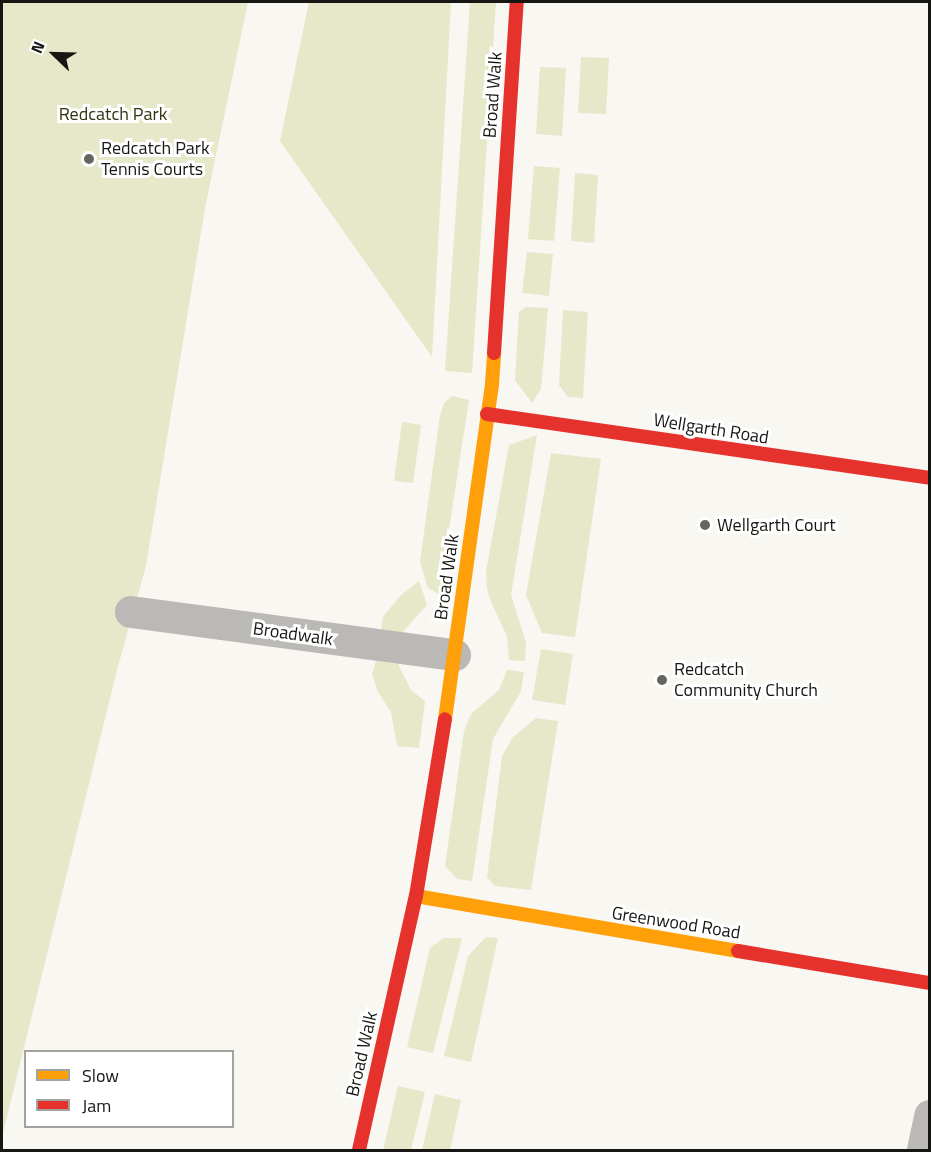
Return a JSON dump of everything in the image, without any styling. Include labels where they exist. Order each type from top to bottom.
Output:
[{"type":"street","name":"Broad Walk","points":[[359,1150],[416,896],[455,655],[492,384],[518,2]]},
{"type":"street","name":"Wellgarth Road","points":[[488,414],[930,478]]},
{"type":"street","name":"Broadwalk","points":[[131,612],[455,655]]},
{"type":"street","name":"Greenwood Road","points":[[416,896],[930,983]]},
{"type":"street","points":[[923,1150],[930,1116]]},
{"type":"green space","name":"Redcatch Park","points":[[2,2],[248,2],[205,208],[146,566],[117,670],[2,1137]]},
{"type":"green space","points":[[309,2],[451,2],[432,357],[280,141]]},
{"type":"green space","points":[[470,2],[496,2],[472,373],[445,371]]},
{"type":"green space","points":[[581,57],[609,58],[606,114],[578,113]]},
{"type":"green space","points":[[540,67],[566,68],[562,136],[536,134]]},
{"type":"green space","points":[[534,166],[560,168],[554,241],[528,239]]},
{"type":"green space","points":[[575,173],[598,175],[594,243],[571,241]]},
{"type":"green space","points":[[527,252],[553,254],[549,296],[522,293]]},
{"type":"green space","points":[[526,307],[548,308],[541,389],[532,403],[515,380],[519,312]]},
{"type":"green space","points":[[563,310],[588,312],[583,398],[568,397],[559,385]]},
{"type":"green space","points":[[452,396],[469,400],[439,594],[428,588],[420,562],[440,416],[444,403]]},
{"type":"green space","points":[[402,422],[421,425],[413,483],[394,481]]},
{"type":"green space","points":[[537,435],[511,595],[526,642],[525,661],[509,660],[507,636],[491,602],[487,589],[486,572],[509,445]]},
{"type":"green space","points":[[551,453],[601,459],[575,637],[542,633],[526,595]]},
{"type":"green space","points":[[419,581],[427,605],[401,634],[381,632],[383,617],[401,595]]},
{"type":"green space","points":[[541,649],[573,654],[565,705],[532,700]]},
{"type":"green space","points":[[376,661],[398,664],[411,690],[425,701],[419,748],[397,746],[391,712],[378,692],[372,674]]},
{"type":"green space","points":[[507,670],[524,672],[521,691],[493,739],[472,881],[457,879],[445,866],[464,731],[471,714],[499,690]]},
{"type":"green space","points":[[536,718],[558,721],[531,890],[495,886],[487,877],[502,756],[513,737]]},
{"type":"green space","points":[[486,937],[498,938],[471,1062],[444,1056],[468,956]]},
{"type":"green space","points":[[443,938],[462,938],[433,1053],[407,1047],[430,948]]},
{"type":"green space","points":[[398,1086],[425,1092],[411,1150],[383,1150]]},
{"type":"green space","points":[[435,1094],[461,1100],[450,1150],[422,1150]]},
{"type":"traffic: slow","points":[[445,719],[492,384],[494,353]]},
{"type":"traffic: slow","points":[[416,896],[738,951]]},
{"type":"traffic: jam","points":[[494,353],[517,2]]},
{"type":"traffic: jam","points":[[487,414],[930,478]]},
{"type":"traffic: jam","points":[[359,1150],[416,896],[445,719]]},
{"type":"traffic: jam","points":[[738,951],[930,983]]},
{"type":"place","name":"Redcatch Park Tennis Courts","points":[[89,159]]},
{"type":"place","name":"Wellgarth Court","points":[[705,525]]},
{"type":"place","name":"Redcatch Community Church","points":[[662,680]]}]
